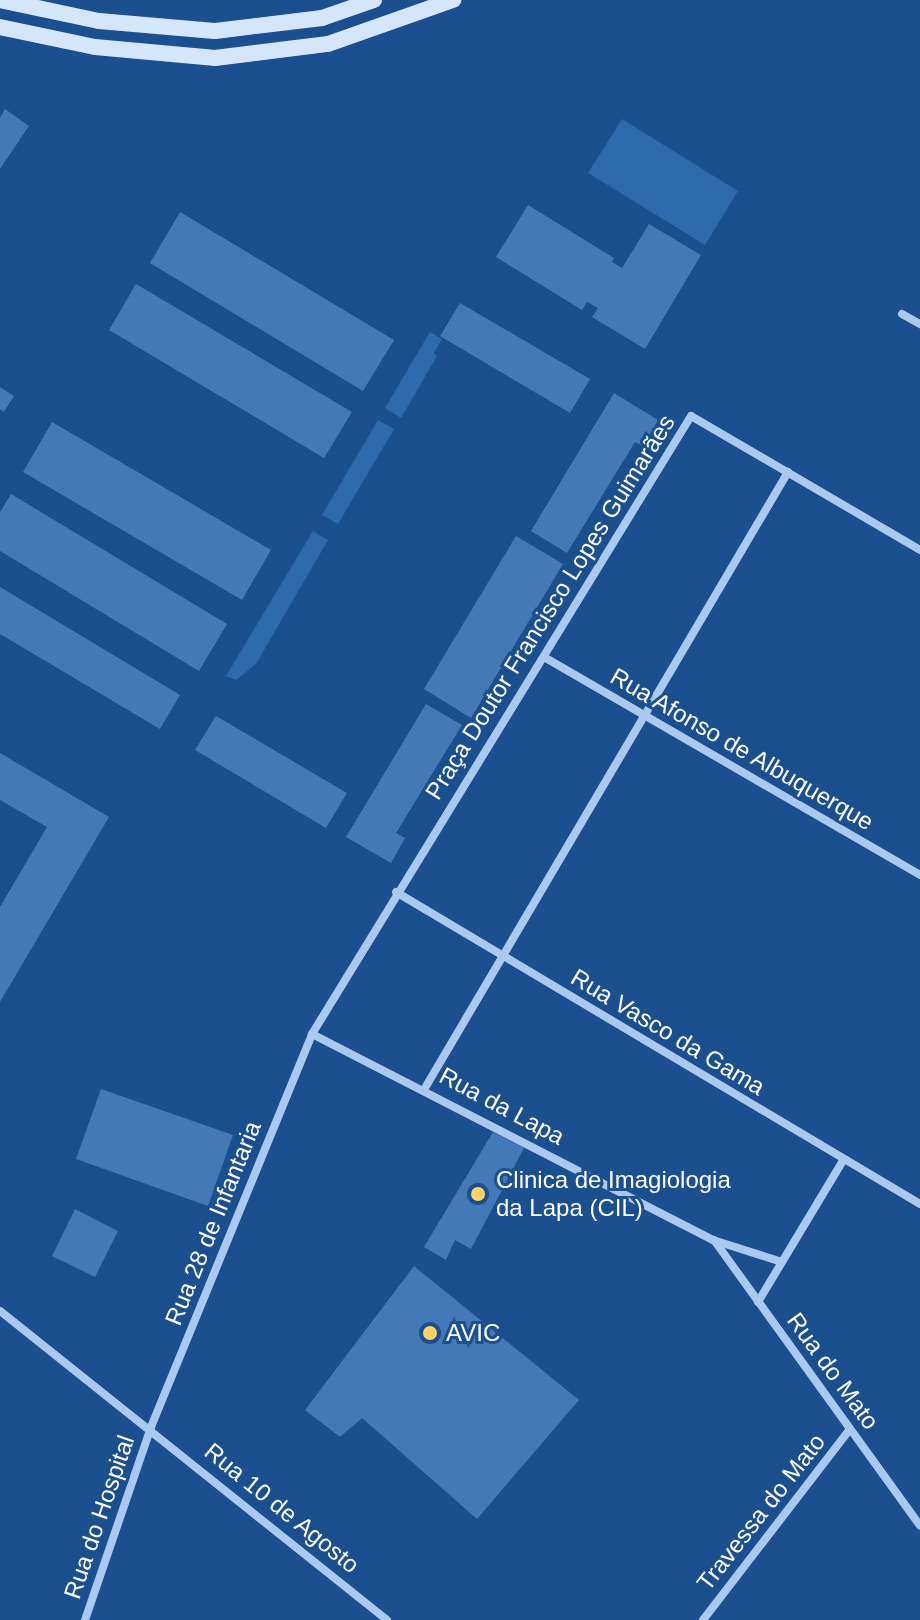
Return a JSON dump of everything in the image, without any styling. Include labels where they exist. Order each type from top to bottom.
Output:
[{"type":"main road","points":[[0,0],[99,21],[215,31],[322,18],[374,0]]},
{"type":"main road","points":[[0,27],[95,47],[215,58],[328,44],[453,0]]},
{"type":"street","points":[[902,314],[920,324]]},
{"type":"street","name":"Praça Doutor Francisco Lopes Guimarães","points":[[312,1034],[396,892],[691,416],[920,550]]},
{"type":"street","points":[[425,1088],[505,959],[788,472]]},
{"type":"street","name":"Rua Afonso de Albuquerque","points":[[544,657],[920,875]]},
{"type":"street","name":"Rua Vasco da Gama","points":[[396,892],[920,1204]]},
{"type":"street","name":"Rua da Lapa","points":[[312,1034],[425,1088],[713,1240],[782,1262]]},
{"type":"street","name":"Rua 28 de Infantaria","points":[[151,1427],[312,1034]]},
{"type":"street","points":[[758,1302],[844,1159]]},
{"type":"street","name":"Rua do Mato","points":[[713,1240],[920,1526]]},
{"type":"street","name":"Rua 10 de Agosto","points":[[0,1311],[151,1427],[387,1620]]},
{"type":"street","name":"Rua do Hospital","points":[[85,1620],[151,1427]]},
{"type":"street","name":"Travessa do Mato","points":[[705,1619],[850,1429]]},
{"type":"shaded area","points":[[622,119],[738,191],[705,245],[588,173]]},
{"type":"shaded area","points":[[430,332],[442,339],[434,353],[437,356],[401,418],[385,408]]},
{"type":"shaded area","points":[[378,420],[394,429],[338,524],[322,515]]},
{"type":"shaded area","points":[[313,531],[328,540],[256,664],[236,680],[226,676]]},
{"type":"building","points":[[5,109],[29,126],[0,169],[0,118]]},
{"type":"building","points":[[528,205],[614,258],[612,262],[622,268],[649,224],[701,255],[645,349],[592,317],[598,308],[587,302],[582,310],[496,257]]},
{"type":"building","points":[[180,212],[394,340],[363,391],[150,263]]},
{"type":"building","points":[[136,284],[352,412],[324,458],[109,330]]},
{"type":"building","points":[[460,303],[590,379],[570,413],[440,336]]},
{"type":"building","points":[[0,387],[14,396],[4,412],[0,409]]},
{"type":"building","points":[[614,393],[658,420],[643,446],[635,442],[567,553],[531,531]]},
{"type":"building","points":[[52,422],[271,550],[242,600],[23,472]]},
{"type":"building","points":[[11,494],[227,624],[199,671],[0,551],[0,512]]},
{"type":"building","points":[[516,536],[563,564],[471,718],[424,689]]},
{"type":"building","points":[[0,587],[180,695],[160,729],[0,634]]},
{"type":"building","points":[[426,704],[462,725],[396,833],[405,838],[391,863],[346,837]]},
{"type":"building","points":[[216,716],[347,793],[326,828],[195,750]]},
{"type":"building","points":[[0,753],[109,817],[0,1002],[0,907],[47,827],[0,800]]},
{"type":"building","points":[[101,1089],[233,1135],[208,1206],[76,1159]]},
{"type":"building","name":"Clinica de Imagiologia da Lapa (CIL)","points":[[493,1132],[524,1148],[471,1249],[455,1240],[446,1260],[424,1247]]},
{"type":"building","points":[[75,1209],[118,1231],[95,1277],[52,1256]]},
{"type":"building","name":"AVIC","points":[[414,1266],[579,1400],[477,1519],[362,1418],[340,1437],[305,1410]]},
{"type":"place","name":"Clinica de Imagiologia da Lapa (CIL)","points":[[478,1194]]},
{"type":"place","name":"AVIC","points":[[430,1333]]}]
